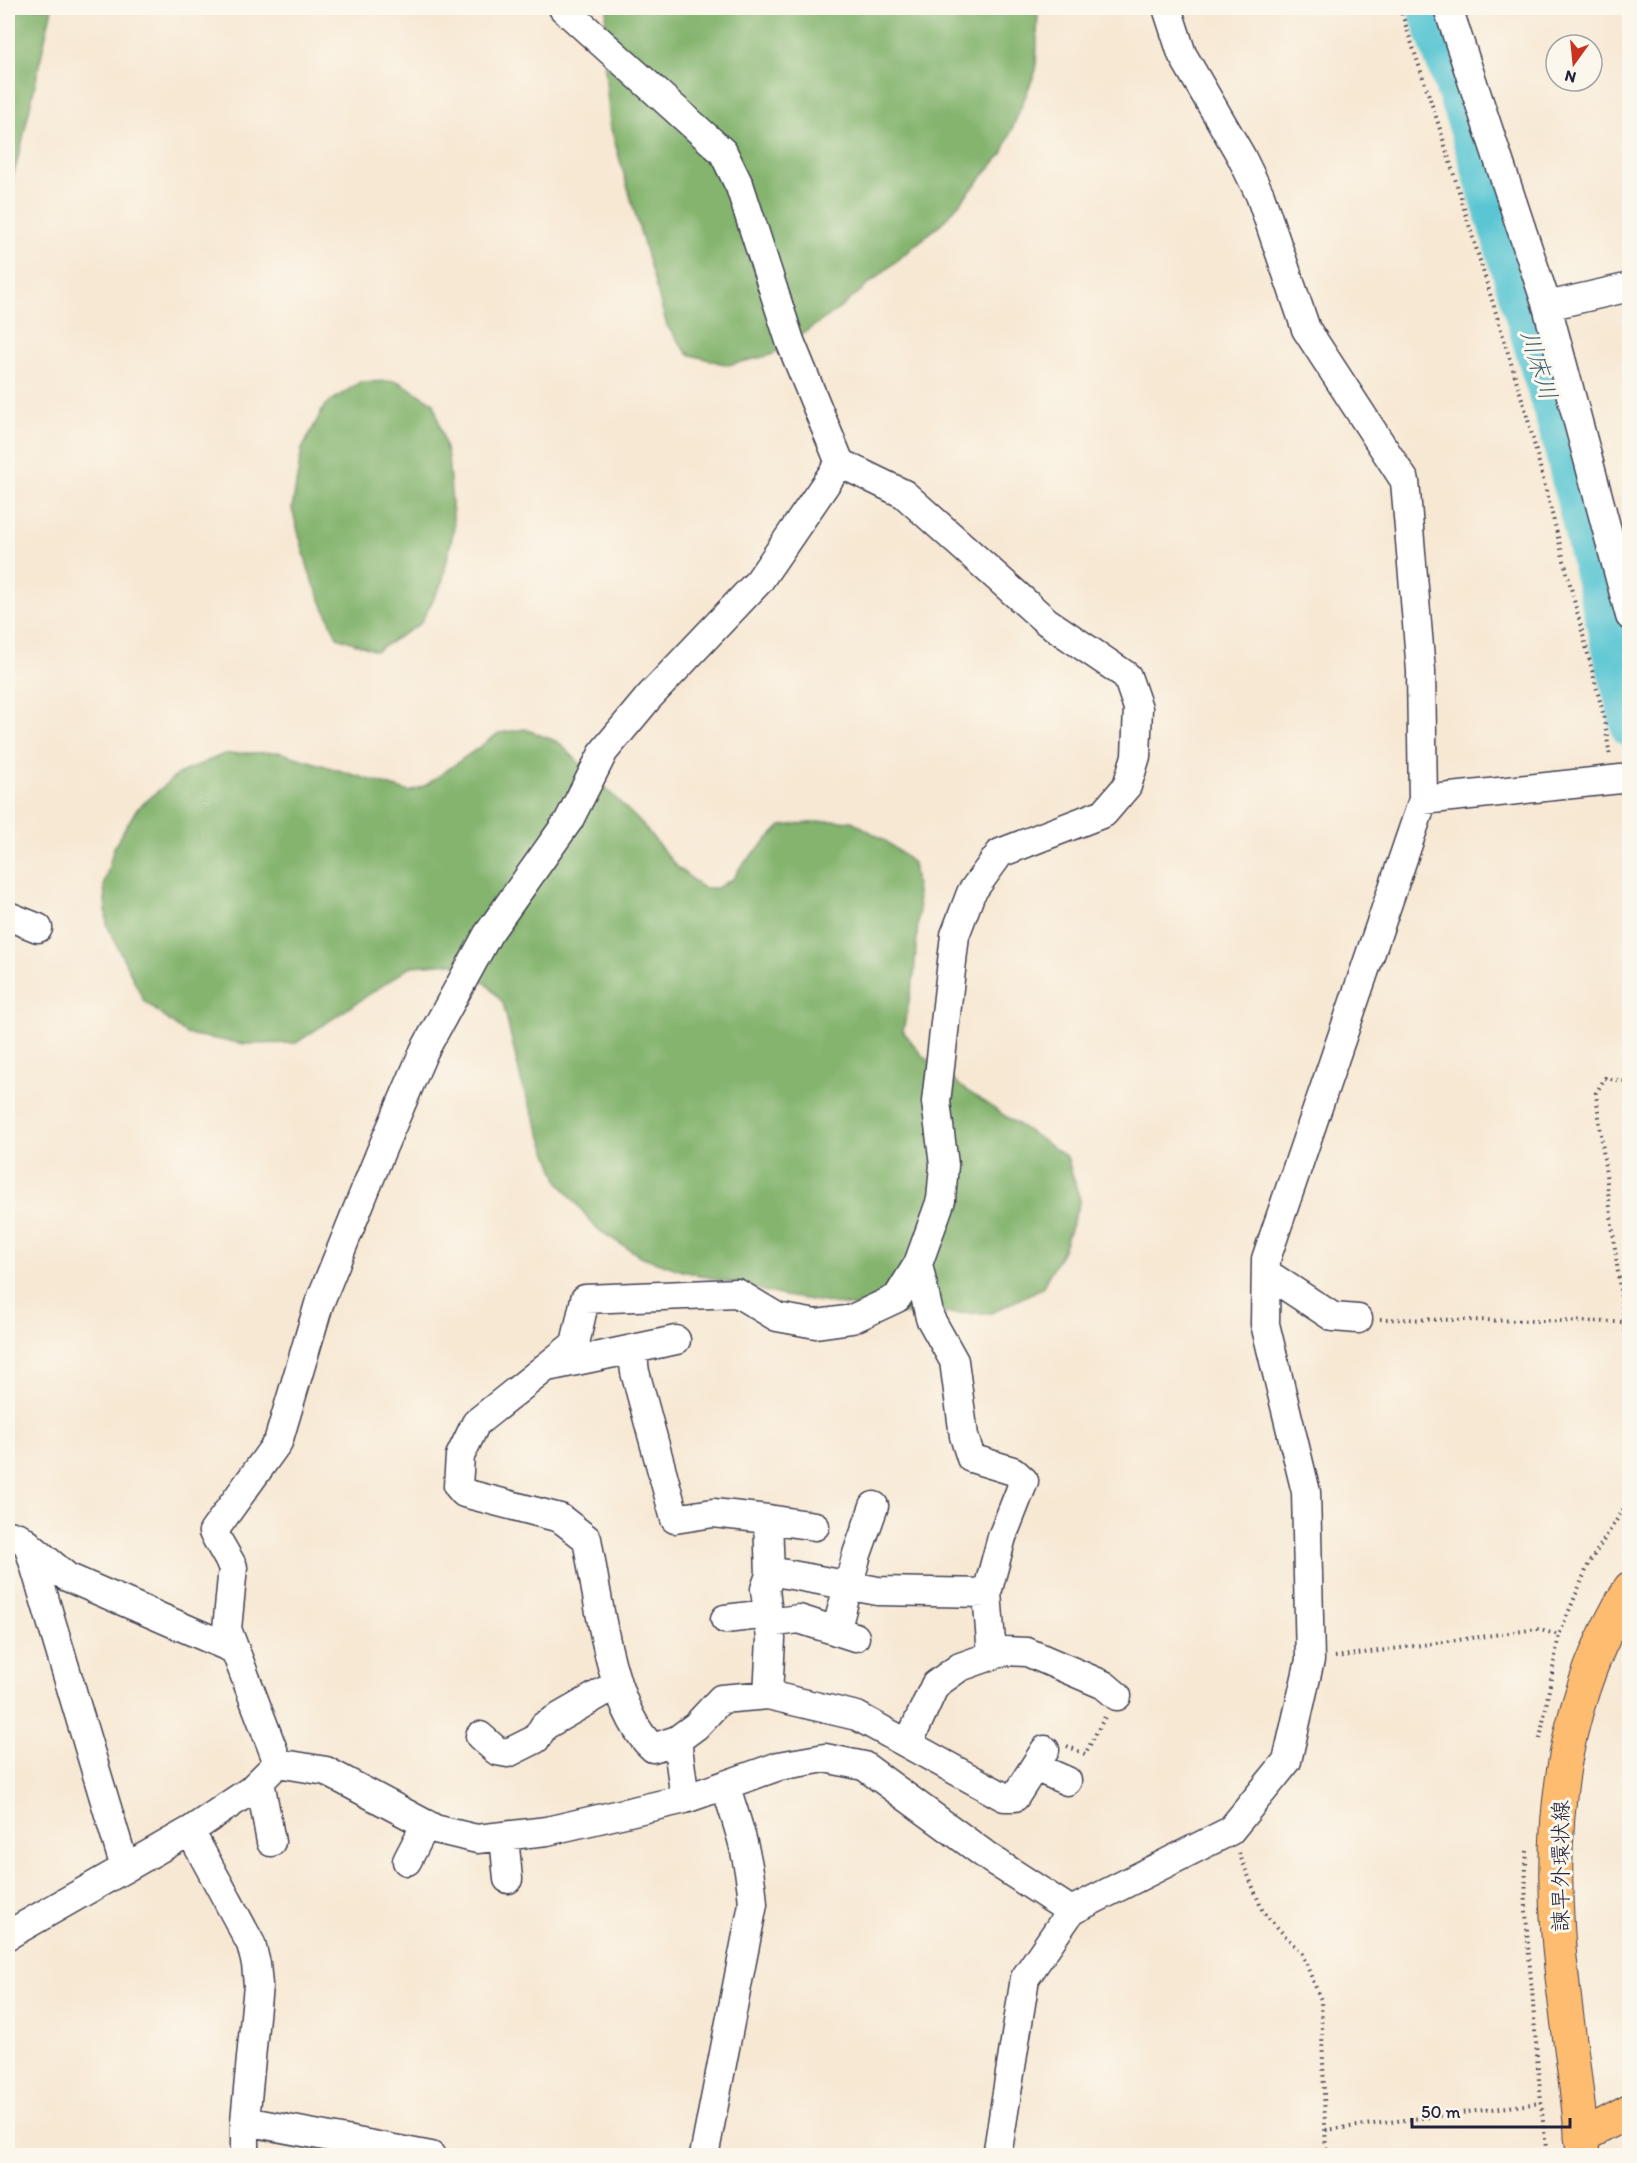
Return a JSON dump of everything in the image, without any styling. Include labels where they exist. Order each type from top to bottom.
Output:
[{"type":"main road","name":"諫早外環状線","points":[[1582,2146],[1558,1935],[1556,1844],[1560,1787],[1568,1741],[1580,1697],[1597,1650],[1629,1587]]},
{"type":"main road","points":[[1582,2146],[1629,2111]]},
{"type":"main road","points":[[1582,2146],[1629,2130]]},
{"type":"street","points":[[563,8],[723,152],[740,187],[790,341],[840,464],[904,494],[1046,621],[1127,676],[1138,708],[1136,756],[1128,786],[1104,813],[1000,853],[971,893],[955,935],[936,1102],[944,1165],[941,1200],[918,1264],[897,1298],[852,1319],[816,1324],[777,1317],[737,1293],[585,1299],[575,1344],[476,1424],[460,1456],[458,1486],[464,1493],[560,1518],[587,1539],[617,1684],[642,1737],[653,1748],[677,1740],[696,1726],[721,1699],[768,1695],[857,1716],[1004,1797],[1015,1797],[1040,1758],[1067,1781]]},
{"type":"street","points":[[997,2156],[1025,1978],[1071,1911],[1230,1831],[1287,1761],[1310,1660],[1306,1492],[1265,1324],[1266,1259],[1423,800],[1421,671],[1405,481],[1306,328],[1260,195],[1241,156],[1182,54],[1167,8]]},
{"type":"street","points":[[1448,8],[1547,306],[1629,616]]},
{"type":"street","points":[[1547,306],[1629,287]]},
{"type":"street","points":[[270,1842],[269,1772],[226,1629],[233,1567],[213,1532],[278,1442],[319,1304],[424,1051],[488,934],[569,820],[604,751],[649,697],[759,581],[840,464]]},
{"type":"street","points":[[1423,800],[1620,779]]},
{"type":"street","points":[[8,916],[38,928]]},
{"type":"street","points":[[918,1264],[930,1318],[954,1361],[964,1436],[971,1458],[1013,1471],[1024,1481],[1002,1537],[987,1593],[992,1655]]},
{"type":"street","points":[[1266,1273],[1333,1317],[1358,1319]]},
{"type":"street","points":[[547,1367],[676,1340]]},
{"type":"street","points":[[632,1349],[634,1372],[675,1519],[713,1513],[768,1518],[815,1526]]},
{"type":"street","points":[[725,1619],[799,1619],[846,1634],[848,1587],[874,1506]]},
{"type":"street","points":[[768,1518],[770,1571],[765,1589],[771,1639],[768,1695]]},
{"type":"street","points":[[18,1540],[67,1577],[233,1649]]},
{"type":"street","points":[[18,1540],[125,1868]]},
{"type":"street","points":[[770,1571],[878,1591],[987,1593]]},
{"type":"street","points":[[908,1744],[934,1685],[960,1667],[1005,1651],[1027,1652],[1104,1685],[1117,1696]]},
{"type":"street","points":[[480,1736],[497,1751],[508,1753],[536,1739],[544,1726],[617,1684]]},
{"type":"street","points":[[677,1740],[685,1799]]},
{"type":"street","points":[[8,1935],[190,1831],[251,1790],[269,1772],[326,1771],[435,1829],[477,1839],[547,1831],[685,1799],[779,1766],[825,1758],[864,1766],[991,1859],[1071,1911]]},
{"type":"street","points":[[704,2156],[753,1905],[751,1877],[744,1840],[724,1785]]},
{"type":"street","points":[[407,1861],[426,1824]]},
{"type":"street","points":[[190,1831],[250,1944],[256,1964],[257,1995],[245,2156]]},
{"type":"street","points":[[504,1836],[508,1880]]},
{"type":"street","points":[[246,2121],[431,2156]]},
{"type":"path","points":[[1400,8],[1439,126],[1526,412],[1629,815]]},
{"type":"path","points":[[1629,1082],[1605,1078],[1596,1093],[1629,1371]]},
{"type":"path","points":[[1358,1319],[1622,1322]]},
{"type":"path","points":[[1310,1660],[1537,1629],[1559,1635]]},
{"type":"path","points":[[1040,1758],[1055,1742],[1085,1754],[1117,1696]]},
{"type":"path","points":[[1230,1831],[1263,1912],[1302,1954],[1321,2000],[1326,2156]]},
{"type":"path","points":[[1326,2130],[1540,2103]]},
{"type":"green space","points":[[8,8],[52,8],[22,143],[8,194]]},
{"type":"green space","points":[[608,8],[1038,8],[1036,70],[1002,154],[943,222],[839,309],[771,355],[728,365],[688,354],[667,326],[610,125],[602,36]]},
{"type":"green space","points":[[397,381],[434,403],[448,457],[454,528],[442,583],[420,624],[376,651],[337,637],[310,575],[292,509],[302,449],[325,405],[360,382]]},
{"type":"green space","points":[[525,729],[558,742],[641,823],[676,866],[703,888],[717,888],[734,878],[741,866],[781,826],[852,821],[886,841],[913,863],[919,908],[914,976],[903,1031],[921,1054],[963,1088],[1067,1157],[1080,1200],[1063,1250],[1042,1288],[991,1313],[903,1314],[785,1296],[683,1271],[640,1256],[597,1229],[559,1182],[523,1088],[503,1003],[487,984],[453,963],[412,966],[296,1043],[245,1044],[186,1034],[144,1001],[107,925],[104,884],[114,847],[136,810],[178,774],[224,754],[279,752],[410,792],[426,785],[499,733]]},
{"type":"waterway","name":"川床川","points":[[1426,8],[1468,128],[1561,441],[1630,728]]}]
